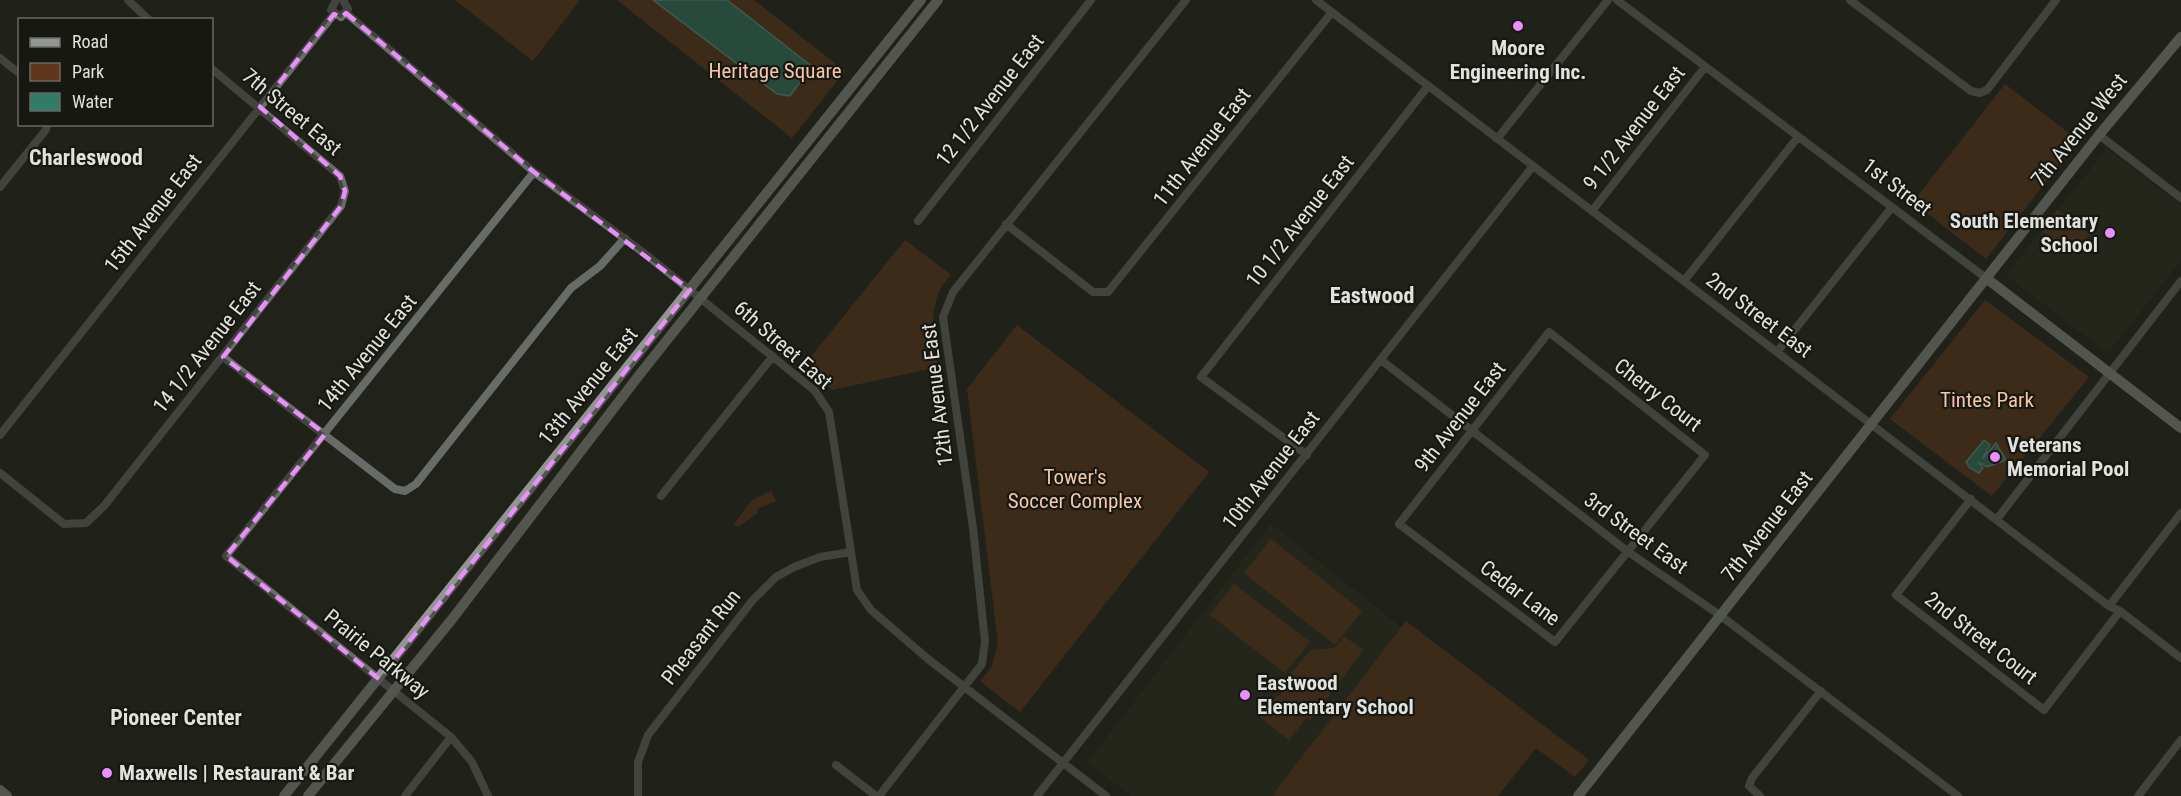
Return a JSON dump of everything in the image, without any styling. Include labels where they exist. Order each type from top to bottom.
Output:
[{"type":"main road","name":"13th Avenue East","points":[[284,796],[921,0]]},
{"type":"main road","name":"13th Avenue East","points":[[308,796],[453,618],[700,298],[938,0]]},
{"type":"main road","name":"7th Avenue West","points":[[1986,278],[2099,135],[2181,37]]},
{"type":"main road","name":"1st Street","points":[[1986,278],[2181,428]]},
{"type":"main road","name":"7th Avenue East","points":[[1578,796],[1986,278]]},
{"type":"main road","points":[[0,790],[7,796]]},
{"type":"street","points":[[128,0],[147,18]]},
{"type":"street","points":[[333,1],[331,10],[341,17],[346,13],[348,7],[344,0]]},
{"type":"street","name":"12 1/2 Avenue East","points":[[918,221],[1091,0]]},
{"type":"street","name":"12th Avenue East","points":[[878,796],[982,664],[985,642],[973,528],[944,317],[953,292],[1186,0]]},
{"type":"street","name":"2nd Street East","points":[[1316,0],[2109,606],[2120,611],[2181,658]]},
{"type":"street","points":[[1497,139],[1608,0]]},
{"type":"street","name":"1st Street","points":[[1617,0],[1986,278]]},
{"type":"street","points":[[1850,0],[1971,91],[1980,93],[1986,90],[2056,0]]},
{"type":"street","name":"11th Avenue East","points":[[1006,224],[1093,292],[1107,292],[1133,263],[1332,12]]},
{"type":"street","name":"6th Street East","points":[[346,13],[534,172],[625,238],[815,391],[829,412],[857,590],[871,610],[965,687],[1106,796]]},
{"type":"street","name":"15th Avenue East","points":[[0,435],[334,14]]},
{"type":"street","points":[[0,58],[18,72]]},
{"type":"street","name":"9 1/2 Avenue East","points":[[1592,211],[1705,67]]},
{"type":"street","name":"7th Street East","points":[[213,70],[340,176],[344,187]]},
{"type":"street","name":"10 1/2 Avenue East","points":[[1307,455],[1201,377],[1428,86]]},
{"type":"street","points":[[0,187],[47,126]]},
{"type":"street","points":[[2099,135],[2181,198]]},
{"type":"street","points":[[1684,280],[1798,137]]},
{"type":"street","name":"10th Avenue East","points":[[1037,796],[1533,166]]},
{"type":"street","name":"14th Avenue East","points":[[226,556],[534,172]]},
{"type":"street","name":"14 1/2 Avenue East","points":[[0,473],[64,524],[86,523],[104,506],[341,206],[344,187]]},
{"type":"street","points":[[1777,352],[1892,207]]},
{"type":"street","points":[[223,357],[395,489],[405,491],[416,484],[571,288],[600,266],[625,238]]},
{"type":"street","points":[[1997,519],[2181,281]]},
{"type":"street","name":"9th Avenue East","points":[[1399,524],[1549,332]]},
{"type":"street","name":"Cherry Court","points":[[1549,332],[1705,455],[1627,551]]},
{"type":"street","points":[[661,496],[773,356]]},
{"type":"street","name":"3rd Street East","points":[[1381,360],[1627,551],[1721,616],[1958,796]]},
{"type":"street","name":"2nd Street Court","points":[[1971,499],[1896,595],[2044,710],[2120,611]]},
{"type":"street","points":[[2109,606],[2181,513]]},
{"type":"street","name":"Cedar Lane","points":[[1399,524],[1554,642],[1627,551]]},
{"type":"street","name":"Pheasant Run","points":[[638,796],[638,762],[648,735],[752,601],[776,577],[794,567],[820,557],[851,552]]},
{"type":"street","name":"Prairie Parkway","points":[[226,556],[451,737],[472,762],[488,796]]},
{"type":"street","points":[[1760,796],[1749,786],[1752,778],[1821,691]]},
{"type":"street","points":[[405,796],[451,737]]},
{"type":"street","points":[[2138,796],[2181,740]]},
{"type":"street","points":[[836,765],[878,796]]},
{"type":"highlighted area","points":[[346,13],[534,172],[690,290],[379,679],[226,556],[325,434],[223,357],[341,206],[345,191],[340,176],[260,107],[334,14],[341,18]]},
{"type":"shaded area","name":"South Elementary School","points":[[2107,149],[2181,206],[2181,260],[2108,353],[2006,275]]},
{"type":"shaded area","name":"Eastwood Elementary School","points":[[1271,524],[1401,627],[1272,796],[1131,796],[1088,762]]},
{"type":"green space","points":[[455,0],[580,0],[533,61]]},
{"type":"green space","name":"Heritage Square","points":[[617,0],[754,0],[845,71],[792,138]]},
{"type":"green space","points":[[2005,84],[2078,140],[1986,259],[1913,202]]},
{"type":"green space","points":[[2057,210],[2090,235],[2074,255],[2042,231]]},
{"type":"green space","points":[[905,240],[951,275],[938,295],[933,319],[938,367],[832,390],[806,363]]},
{"type":"green space","name":"Tintes Park","points":[[1985,300],[2089,377],[1992,496],[1890,419]]},
{"type":"green space","name":"Tower's Soccer Complex","points":[[1017,325],[1209,472],[1020,712],[980,681],[992,666],[998,643],[967,389]]},
{"type":"green space","points":[[771,491],[776,501],[757,509],[758,513],[738,527],[734,524],[752,500]]},
{"type":"green space","points":[[1271,539],[1362,611],[1335,645],[1244,573]]},
{"type":"green space","points":[[1234,584],[1310,642],[1285,673],[1210,615]]},
{"type":"green space","points":[[1406,621],[1589,760],[1575,777],[1536,748],[1498,796],[1272,796]]},
{"type":"green space","points":[[1344,636],[1363,650],[1315,714],[1310,720],[1306,718],[1289,740],[1260,717],[1278,695],[1281,697],[1280,686],[1311,650],[1335,648]]},
{"type":"water","points":[[653,0],[727,0],[810,65],[809,70],[790,96],[777,94]]},
{"type":"water","name":"Veterans Memorial Pool","points":[[1984,440],[1990,445],[1982,459],[1996,443],[2006,460],[1987,467],[1978,462],[1983,468],[1979,473],[1970,468],[1966,462]]},
{"type":"place","name":"Moore Engineering Inc.","points":[[1518,26]]},
{"type":"place","name":"South Elementary School","points":[[2110,233]]},
{"type":"place","name":"Veterans Memorial Pool","points":[[1995,457]]},
{"type":"place","name":"Eastwood Elementary School","points":[[1245,695]]},
{"type":"place","name":"Maxwells | Restaurant & Bar","points":[[107,773]]},
{"type":"district","name":"Charleswood","points":[[86,157]]},
{"type":"district","name":"Eastwood","points":[[1372,295]]},
{"type":"district","name":"Pioneer Center","points":[[176,717]]}]
